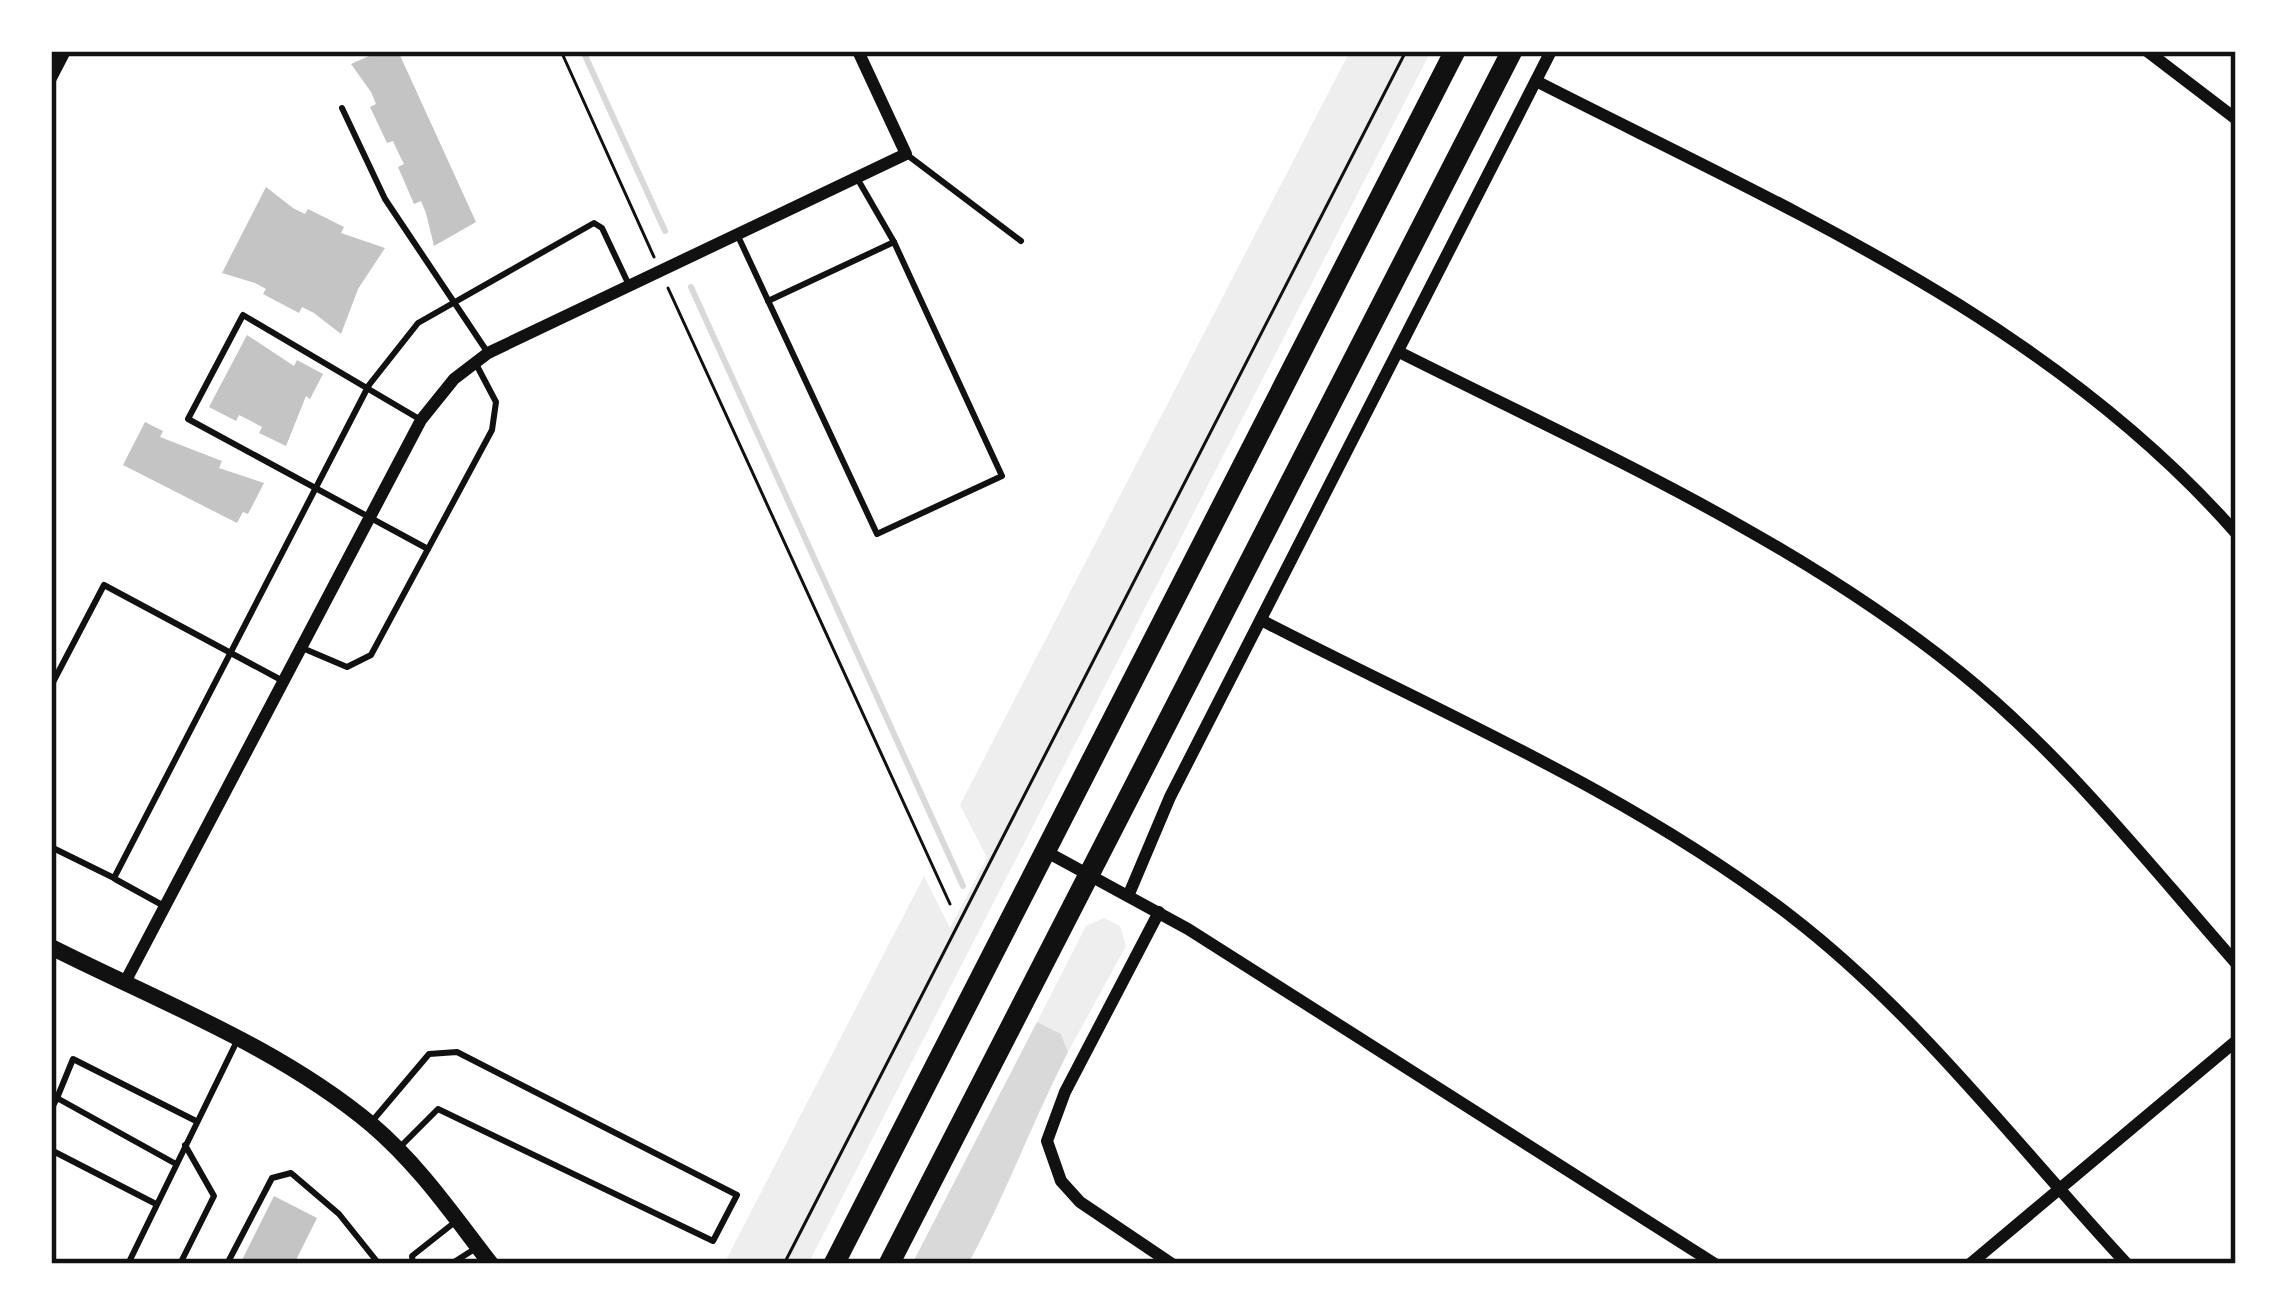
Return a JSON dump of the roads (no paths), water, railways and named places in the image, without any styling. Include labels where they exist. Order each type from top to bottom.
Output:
[{"type":"main road","points":[[834,1264],[1455,51]]},
{"type":"main road","points":[[889,1264],[1512,51]]},
{"type":"street","points":[[51,79],[65,51]]},
{"type":"street","points":[[124,984],[421,420],[488,353],[906,154],[858,51]]},
{"type":"street","points":[[1129,894],[1170,797],[1551,51]]},
{"type":"street","points":[[2147,51],[2236,119]]},
{"type":"street","points":[[1536,81],[1907,271],[1968,309],[2135,433],[2236,533]]},
{"type":"street","points":[[1399,352],[1714,512],[1907,630],[2026,729],[2236,963]]},
{"type":"street","points":[[1261,620],[1615,803],[1744,882],[1849,966],[2127,1264]]},
{"type":"street","points":[[1045,850],[1160,912],[1715,1264]]},
{"type":"street","points":[[1160,912],[1065,1093],[1047,1142],[1060,1181],[1080,1202],[1172,1264]]},
{"type":"street","points":[[51,947],[292,1070],[370,1124],[398,1149],[491,1264]]},
{"type":"street","points":[[1970,1264],[2236,1041]]},
{"type":"lane","points":[[342,108],[385,199],[488,353]]},
{"type":"lane","points":[[906,154],[1021,241]]},
{"type":"lane","points":[[736,232],[877,534],[1002,476],[894,242],[857,178]]},
{"type":"lane","points":[[113,878],[369,385],[418,323],[594,223],[602,228],[628,283]]},
{"type":"lane","points":[[768,301],[894,242]]},
{"type":"lane","points":[[421,420],[369,385],[243,315],[188,419],[428,549]]},
{"type":"lane","points":[[300,646],[347,668],[371,655],[496,414],[493,391],[475,362]]},
{"type":"lane","points":[[51,686],[104,585],[283,681]]},
{"type":"lane","points":[[51,848],[164,906]]},
{"type":"lane","points":[[128,1264],[237,1041]]},
{"type":"lane","points":[[370,1124],[429,1054],[457,1052],[737,1195],[713,1241],[438,1109],[398,1149]]},
{"type":"lane","points":[[51,1109],[73,1059],[196,1121]]},
{"type":"lane","points":[[57,1098],[176,1164]]},
{"type":"lane","points":[[180,1264],[214,1196],[185,1144]]},
{"type":"lane","points":[[51,1150],[156,1204]]},
{"type":"lane","points":[[227,1264],[272,1178],[291,1173],[339,1214],[379,1264]]},
{"type":"lane","points":[[413,1264],[412,1256],[458,1220]]},
{"type":"lane","points":[[451,1264],[478,1247]]},
{"type":"lane","points":[[364,1264],[371,1253]]},
{"type":"waterway","points":[[583,51],[665,231]]},
{"type":"waterway","points":[[691,287],[963,886]]}]
